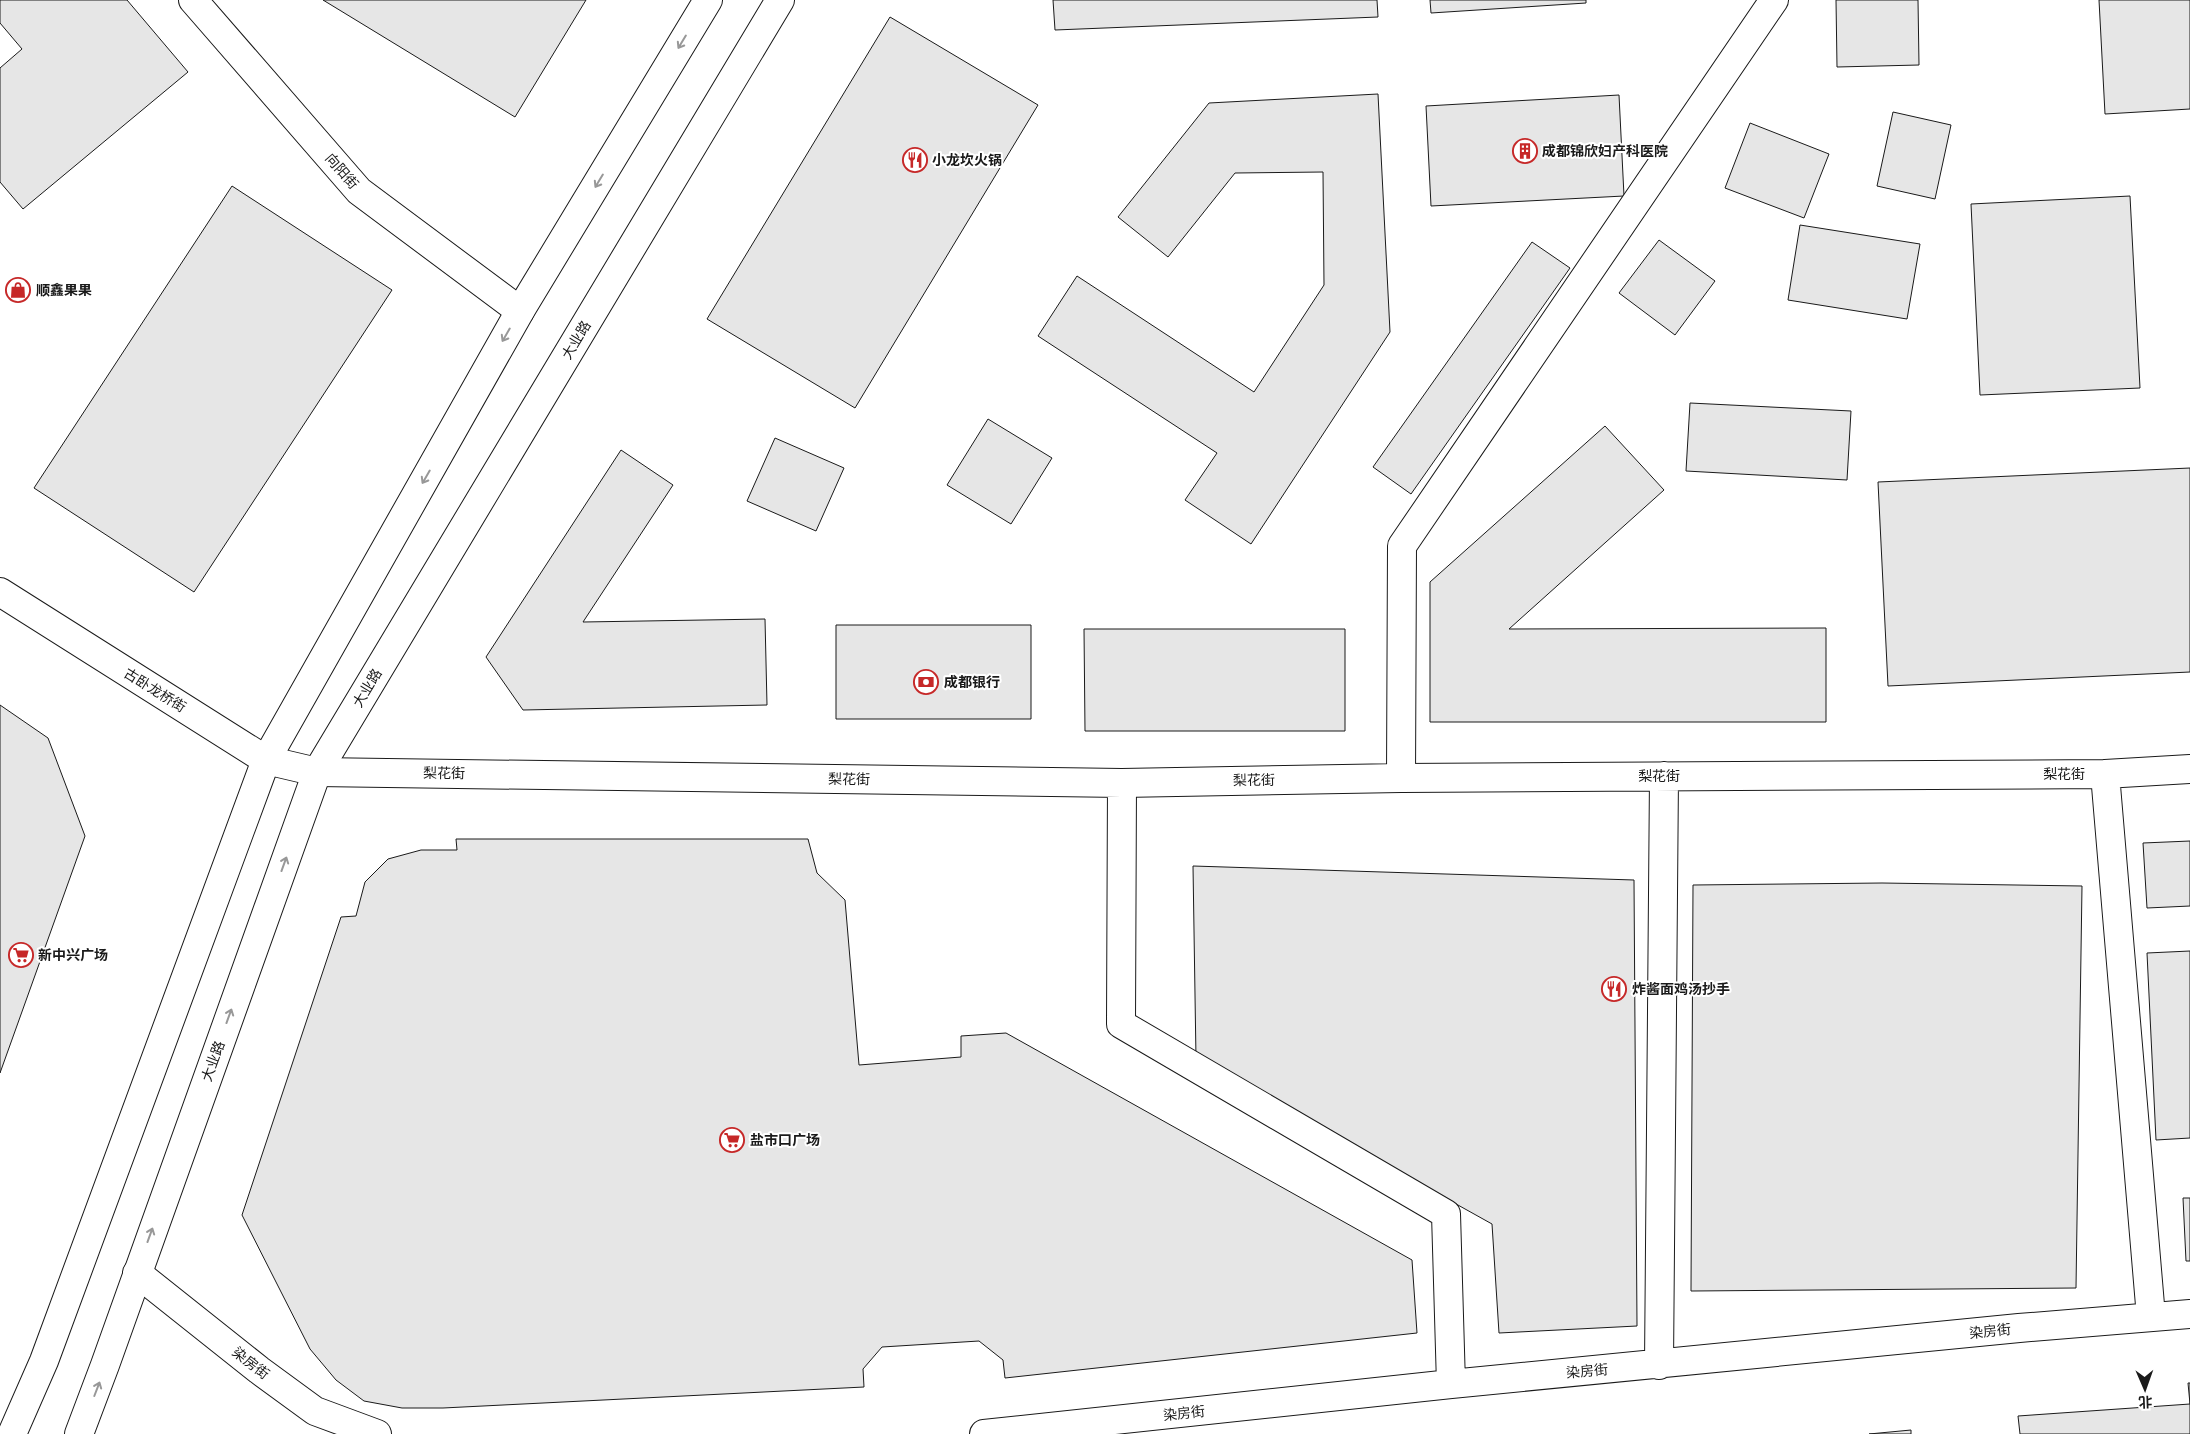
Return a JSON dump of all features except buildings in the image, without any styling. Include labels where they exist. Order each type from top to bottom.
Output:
[{"type":"street","name":"向阳街","points":[[193,0],[359,191],[520,311]]},
{"type":"street","points":[[12,1434],[44,1361],[266,760],[520,311],[708,0]]},
{"type":"street","name":"大业路","points":[[79,1434],[106,1365],[137,1273],[317,772],[780,0]]},
{"type":"street","points":[[1401,778],[1402,546],[1774,0]]},
{"type":"street","name":"古卧龙桥街","points":[[0,592],[266,760],[317,772]]},
{"type":"street","name":"梨花街","points":[[317,772],[1122,783],[1401,778],[2105,774],[2190,769]]},
{"type":"street","points":[[2105,774],[2151,1317]]},
{"type":"street","points":[[1659,1364],[1664,776]]},
{"type":"street","points":[[1122,783],[1122,1024],[1446,1214],[1451,1384]]},
{"type":"street","name":"染房街","points":[[137,1273],[314,1411],[378,1434]]},
{"type":"street","name":"染房街","points":[[984,1434],[1451,1384],[2190,1314]]},
{"type":"place","name":"成都锦欣妇产科医院","points":[[1525,151]]},
{"type":"place","name":"小龙坎火锅","points":[[915,160]]},
{"type":"place","name":"顺鑫果果","points":[[18,290]]},
{"type":"place","name":"成都银行","points":[[926,682]]},
{"type":"place","name":"新中兴广场","points":[[21,955]]},
{"type":"place","name":"炸酱面鸡汤抄手","points":[[1614,989]]},
{"type":"place","name":"盐市口广场","points":[[732,1140]]}]
